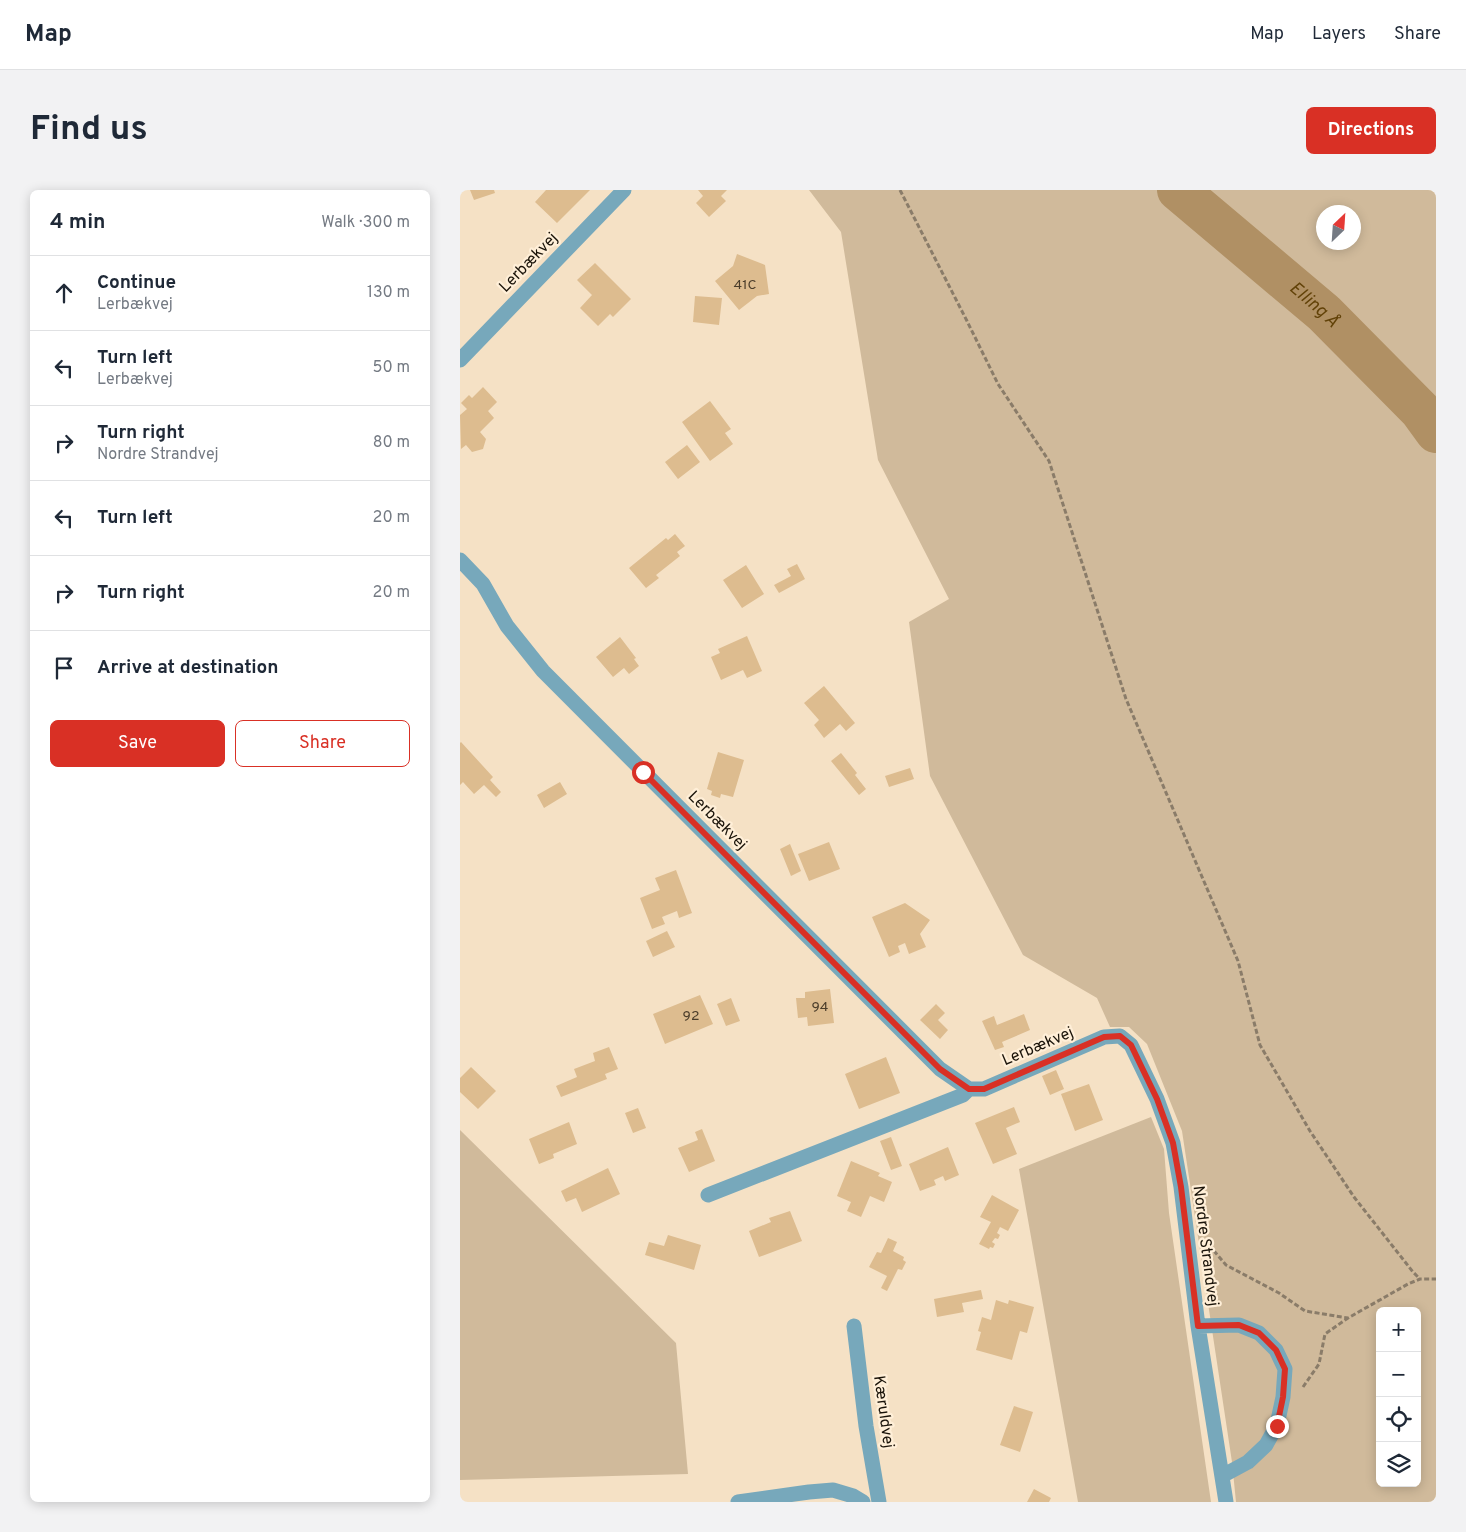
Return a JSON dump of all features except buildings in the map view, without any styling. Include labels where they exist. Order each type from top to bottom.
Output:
[{"type":"street","name":"Lerbækvej","points":[[460,360],[624,190]]},
{"type":"street","name":"Lerbækvej","points":[[460,560],[482,584],[507,626],[543,671],[940,1069],[969,1089],[984,1089],[1104,1037],[1120,1036]]},
{"type":"street","name":"Nordre Strandvej","points":[[1120,1036],[1131,1045],[1136,1054],[1157,1099],[1173,1143],[1181,1187],[1198,1326],[1226,1502]]},
{"type":"street","name":"Lerbækvej","points":[[708,1195],[963,1095],[969,1089]]},
{"type":"street","points":[[1198,1326],[1239,1325],[1259,1333],[1276,1350],[1285,1369],[1283,1397],[1277,1426],[1266,1445],[1248,1462],[1222,1476]]},
{"type":"street","name":"Kæruldvej","points":[[854,1326],[866,1426],[879,1502]]},
{"type":"street","points":[[738,1502],[833,1490],[853,1496],[863,1502]]},
{"type":"path","points":[[900,190],[968,321],[998,384],[1049,460],[1126,699],[1238,961],[1260,1045],[1310,1131],[1354,1197],[1420,1279]]},
{"type":"path","points":[[1208,1244],[1226,1264],[1279,1293],[1305,1311],[1348,1318]]},
{"type":"path","points":[[1283,1397],[1301,1390],[1319,1364],[1325,1334],[1348,1318],[1408,1284],[1420,1279],[1436,1279]]},
{"type":"shaded area","points":[[809,190],[1436,190],[1436,1502],[1236,1502],[1232,1462],[1182,1131],[1147,1044],[1129,1027],[1110,1027],[1097,998],[1023,955],[930,776],[909,622],[949,599],[878,460],[841,232]]},
{"type":"shaded area","points":[[1151,1117],[1164,1149],[1169,1213],[1211,1502],[1078,1502],[1019,1169]]},
{"type":"shaded area","points":[[460,1130],[676,1343],[688,1474],[460,1480]]},
{"type":"waterway","name":"Elling Å","points":[[1178,190],[1324,313],[1420,410],[1436,432]]},
{"type":"route","points":[[643,772],[940,1069],[969,1089],[984,1089],[1104,1037],[1120,1036],[1131,1045],[1157,1099],[1173,1143],[1181,1187],[1198,1326],[1239,1325],[1259,1333],[1276,1350],[1285,1369],[1283,1397],[1277,1426]]}]
